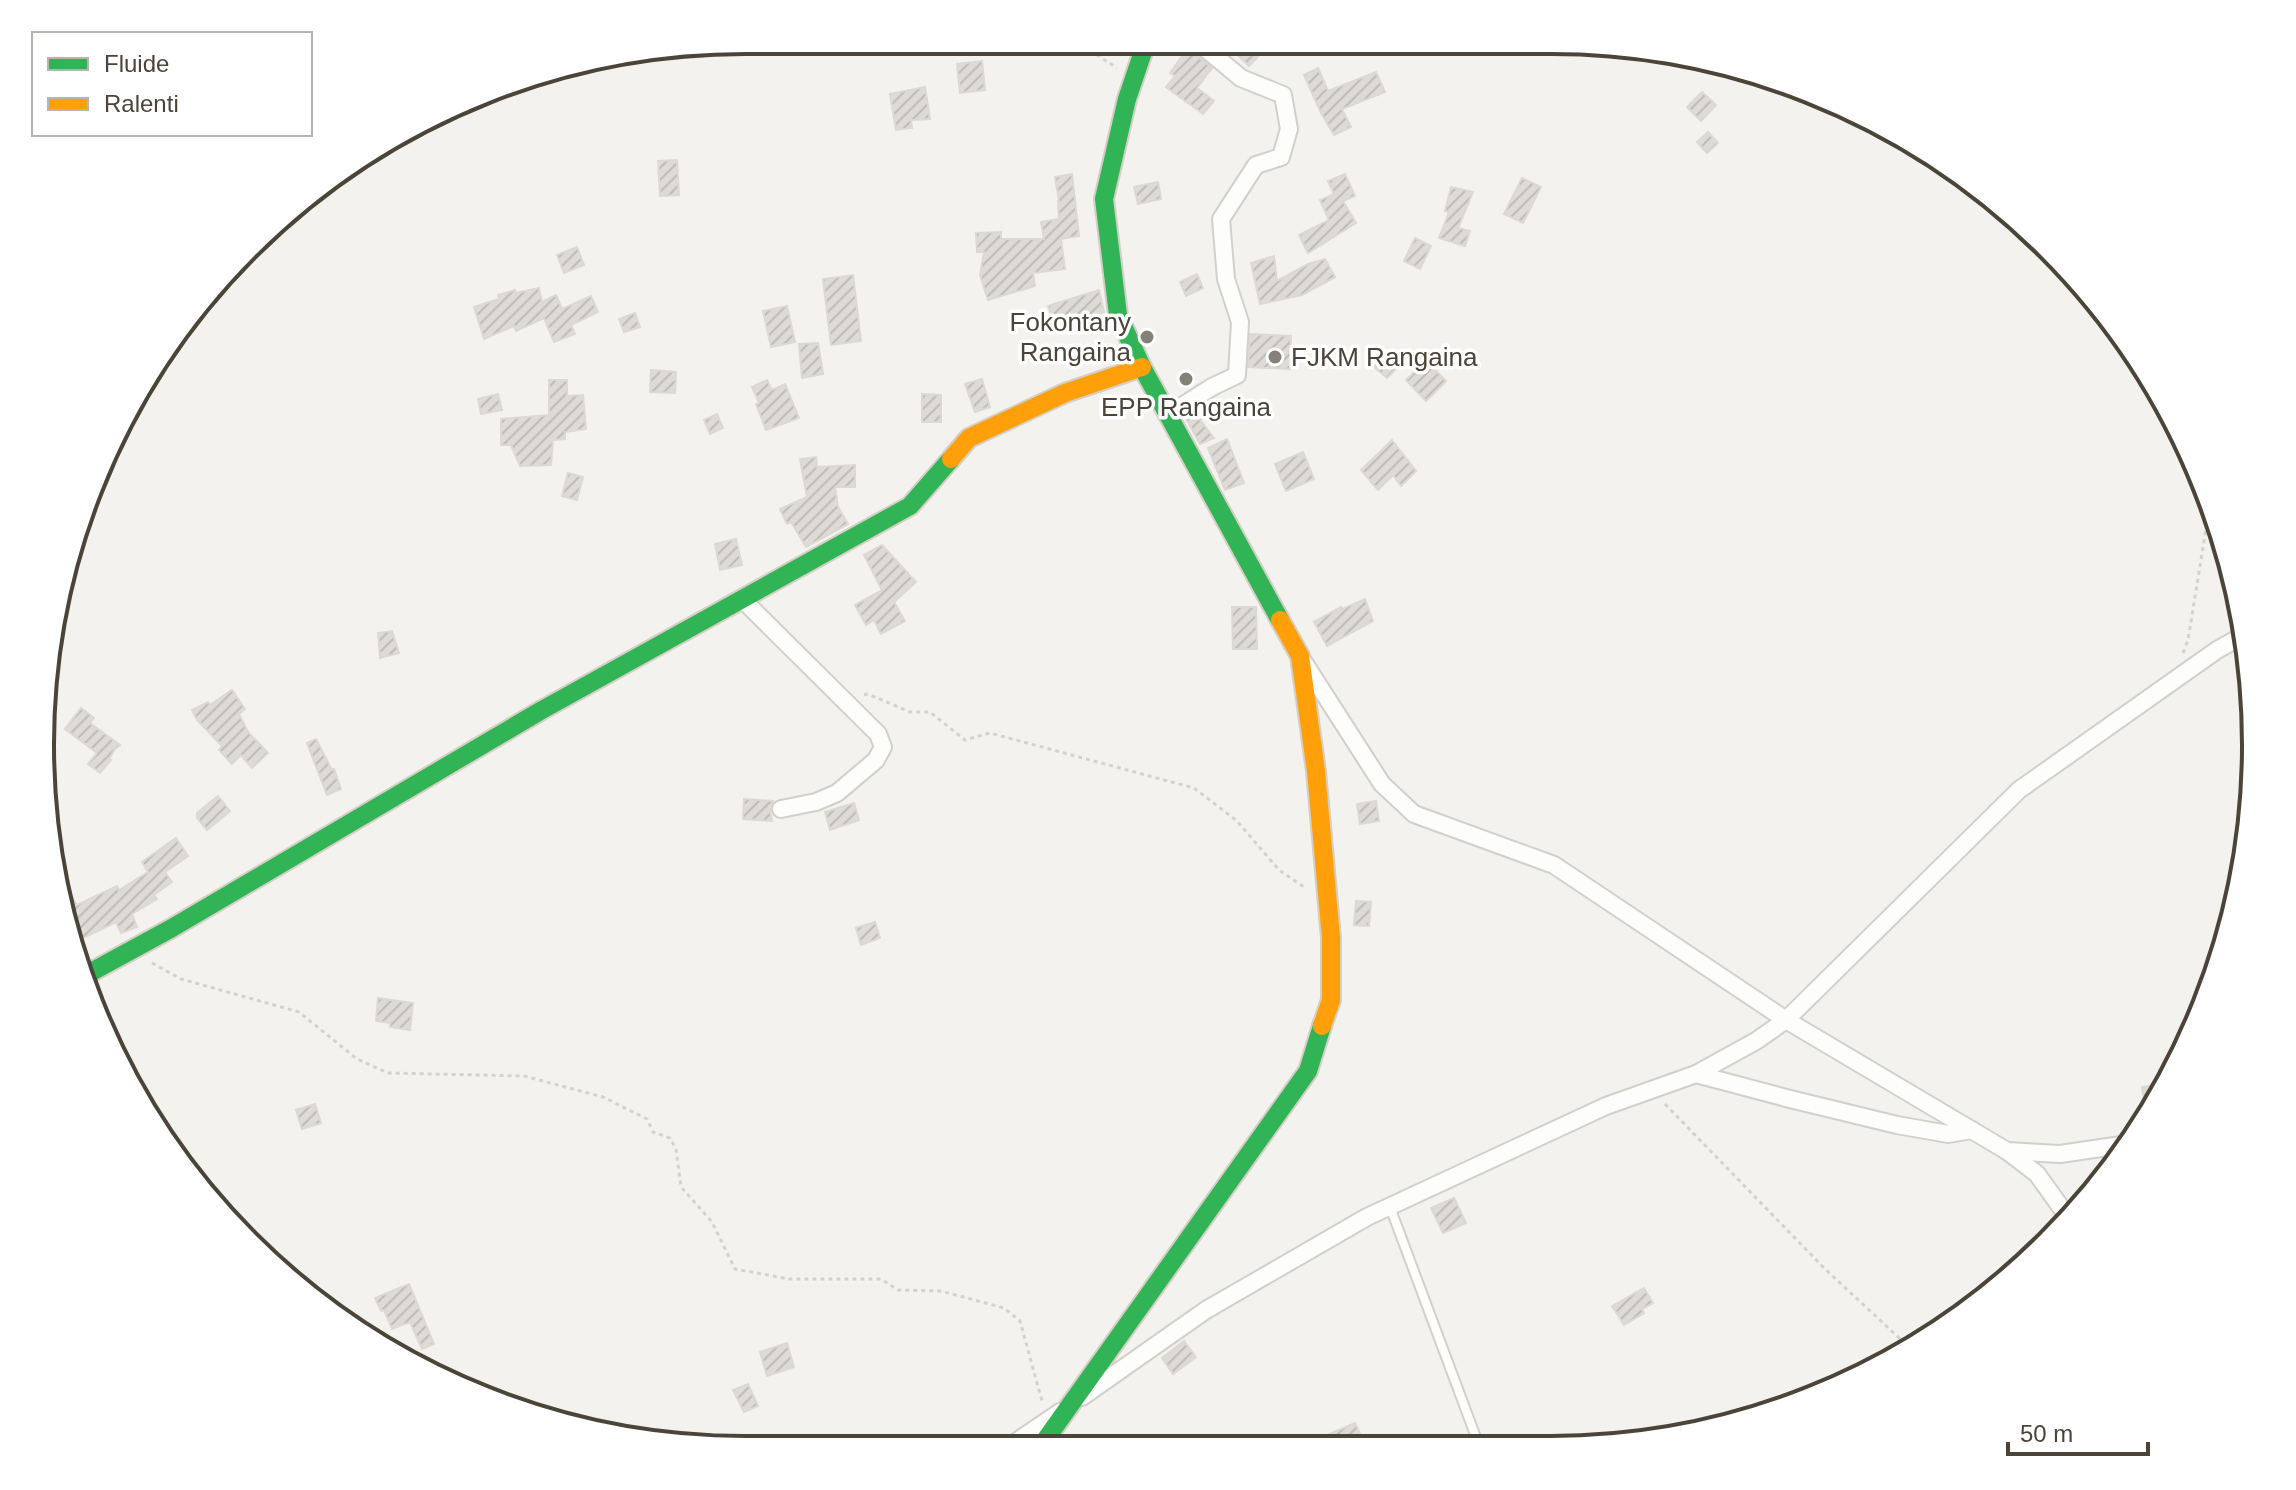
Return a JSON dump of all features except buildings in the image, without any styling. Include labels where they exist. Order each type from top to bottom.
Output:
[{"type":"street","points":[[1142,54],[1127,99],[1104,199],[1118,315],[1142,367],[1300,656],[1382,784],[1414,814],[1554,865],[1786,1020],[2007,1151],[2037,1174],[2063,1210]]},
{"type":"street","points":[[1167,412],[1176,410],[1237,375],[1240,322],[1226,279],[1221,219],[1256,165],[1281,157],[1289,129],[1283,95],[1241,78],[1212,54]]},
{"type":"street","points":[[93,971],[542,710],[910,506],[969,438],[1065,393],[1142,367]]},
{"type":"street","points":[[742,599],[878,734],[883,747],[876,760],[837,793],[816,802],[781,809]]},
{"type":"street","points":[[1025,1436],[1206,1310],[1367,1217],[1606,1106],[1696,1074],[1756,1041],[1786,1020],[2019,790],[2234,641]]},
{"type":"street","points":[[1048,1436],[1308,1071],[1331,1000],[1328,902],[1316,771],[1300,656]]},
{"type":"street","points":[[1696,1074],[1897,1125],[1948,1134],[1972,1130]]},
{"type":"street","points":[[2007,1151],[2060,1154],[2113,1146]]},
{"type":"lane","points":[[1390,1207],[1476,1436]]},
{"type":"path","points":[[1095,54],[1133,79]]},
{"type":"path","points":[[2182,655],[2188,640],[2206,527]]},
{"type":"path","points":[[845,701],[868,694],[910,712],[930,712],[965,740],[990,733],[1194,788],[1237,821],[1279,870],[1328,902]]},
{"type":"path","points":[[129,951],[181,979],[299,1012],[357,1059],[388,1073],[524,1076],[603,1097],[647,1119],[653,1132],[670,1138],[676,1149],[681,1187],[712,1222],[735,1269],[789,1279],[881,1279],[898,1290],[941,1291],[1004,1308],[1020,1321],[1048,1420]]},
{"type":"path","points":[[1651,1090],[1825,1269],[1901,1340]]},
{"type":"traffic: fast","points":[[1142,54],[1127,99],[1104,199],[1118,315],[1142,367],[1280,620]]},
{"type":"traffic: fast","points":[[93,971],[172,928],[542,710],[910,506],[951,459]]},
{"type":"traffic: fast","points":[[1048,1436],[1308,1071],[1322,1026]]},
{"type":"traffic: slow","points":[[951,459],[969,438],[1065,393],[1142,367]]},
{"type":"traffic: slow","points":[[1280,620],[1300,656],[1316,771],[1331,938],[1331,1000],[1322,1026]]},
{"type":"place","name":"Fokontany Rangaina","points":[[1147,337]]},
{"type":"place","name":"FJKM Rangaina","points":[[1275,357]]},
{"type":"place","name":"EPP Rangaina","points":[[1186,379]]}]
